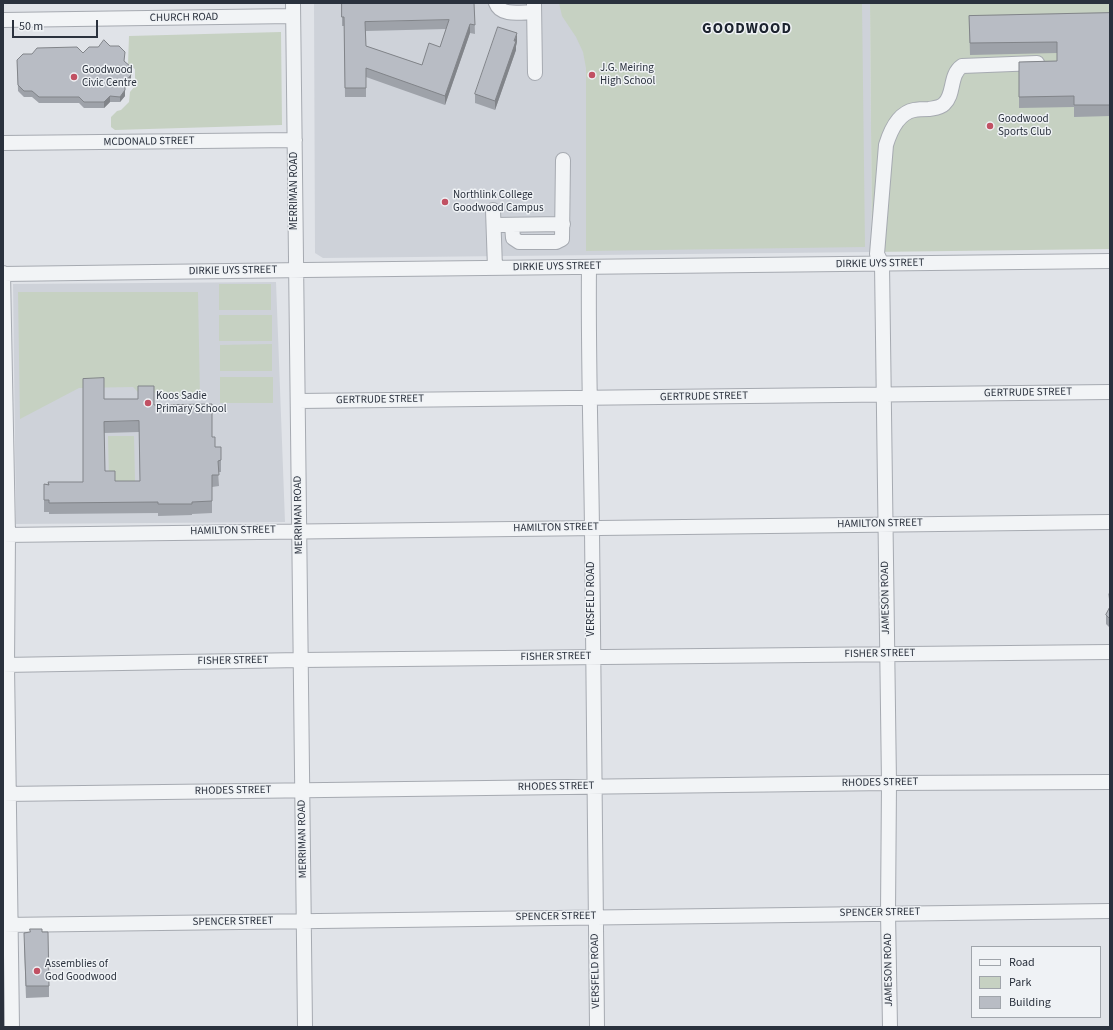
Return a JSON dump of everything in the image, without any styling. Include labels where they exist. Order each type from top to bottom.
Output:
[{"type":"street","points":[[496,3],[503,12],[534,8],[535,73]]},
{"type":"street","name":"CHURCH ROAD","points":[[3,20],[293,10]]},
{"type":"street","name":"MERRIMAN ROAD","points":[[293,10],[305,1027]]},
{"type":"street","name":"JAMESON ROAD","points":[[890,1027],[888,913],[889,783],[886,654],[882,264],[877,254],[886,145],[895,123],[904,115],[912,110],[940,108],[945,104],[949,98],[955,75],[958,69],[962,66],[1037,63]]},
{"type":"street","name":"MCDONALD STREET","points":[[3,143],[295,140]]},
{"type":"street","points":[[494,225],[563,224],[563,160]]},
{"type":"street","points":[[493,210],[495,268]]},
{"type":"street","name":"DIRKIE UYS STREET","points":[[3,274],[1110,262]]},
{"type":"street","name":"VERSFELD ROAD","points":[[589,267],[589,398],[592,528],[592,657],[597,1027]]},
{"type":"street","points":[[3,274],[7,925],[12,1027]]},
{"type":"street","name":"GERTRUDE STREET","points":[[298,401],[1110,392]]},
{"type":"street","name":"HAMILTON STREET","points":[[5,535],[299,530],[1110,522]]},
{"type":"street","name":"FISHER STREET","points":[[5,665],[301,660],[1110,652]]},
{"type":"street","name":"RHODES STREET","points":[[6,794],[594,786],[1110,782]]},
{"type":"street","name":"SPENCER STREET","points":[[7,925],[1110,910]]},
{"type":"shaded area","name":"J.G. Meiring High School","points":[[314,3],[870,3],[872,252],[323,258],[315,253]]},
{"type":"shaded area","name":"Koos Sadie Primary School","points":[[276,282],[285,522],[16,524],[13,284]]},
{"type":"green space","name":"J.G. Meiring High School","points":[[559,3],[862,3],[865,247],[586,251],[586,68],[583,52],[576,37],[562,16]]},
{"type":"green space","name":"Goodwood Sports Club","points":[[870,3],[1110,3],[1110,249],[872,252]]},
{"type":"green space","points":[[281,32],[282,125],[115,130],[111,127],[111,117],[129,102],[130,92],[135,86],[135,69],[128,64],[129,36]]},
{"type":"green space","points":[[219,284],[271,284],[271,310],[219,310]]},
{"type":"green space","points":[[18,292],[198,292],[200,398],[163,398],[163,393],[138,392],[133,387],[79,388],[20,419]]},
{"type":"green space","points":[[219,315],[272,315],[272,341],[219,341]]},
{"type":"green space","points":[[272,344],[272,371],[220,371],[220,345]]},
{"type":"green space","points":[[220,377],[273,377],[273,403],[220,403]]},
{"type":"green space","points":[[108,436],[134,436],[135,481],[109,481]]},
{"type":"building","points":[[342,3],[474,3],[475,25],[470,24],[445,96],[366,68],[366,88],[345,88],[344,17],[342,17]],"holes":[[[449,20],[440,47],[429,43],[422,65],[366,46],[365,22]]]},
{"type":"building","points":[[1110,13],[1110,105],[1074,105],[1074,96],[1019,97],[1019,62],[1057,61],[1057,42],[970,43],[969,16]]},
{"type":"building","points":[[498,27],[517,33],[514,41],[516,41],[495,101],[475,94]]},
{"type":"building","name":"Goodwood Civic Centre","points":[[104,40],[110,46],[119,46],[125,52],[124,61],[131,67],[131,75],[125,82],[125,90],[120,97],[110,96],[104,102],[84,102],[79,97],[39,97],[32,91],[24,91],[18,85],[17,60],[23,54],[32,54],[37,48],[77,47],[83,53],[89,47],[98,47]]},
{"type":"building","points":[[104,378],[104,399],[138,399],[138,386],[154,386],[154,405],[212,404],[212,437],[215,437],[215,447],[221,447],[221,460],[218,461],[219,475],[212,475],[212,501],[192,502],[192,504],[158,504],[158,502],[49,503],[49,500],[44,500],[44,484],[49,485],[48,482],[83,482],[83,379]],"holes":[[[139,421],[140,481],[115,481],[115,471],[105,471],[104,422]]]},
{"type":"building","points":[[1110,607],[1110,619],[1106,615]]},
{"type":"building","name":"Assemblies of God Goodwood","points":[[30,929],[42,929],[42,932],[48,932],[49,986],[26,986],[24,933],[30,932]]},
{"type":"place","name":"J.G. Meiring High School","points":[[592,75]]},
{"type":"place","name":"Goodwood Civic Centre","points":[[74,77]]},
{"type":"place","name":"Goodwood Sports Club","points":[[990,126]]},
{"type":"place","name":"Northlink College Goodwood Campus","points":[[445,202]]},
{"type":"place","name":"Koos Sadie Primary School","points":[[148,403]]},
{"type":"place","name":"Assemblies of God Goodwood","points":[[37,971]]},
{"type":"district","name":"GOODWOOD","points":[[747,30]]}]
